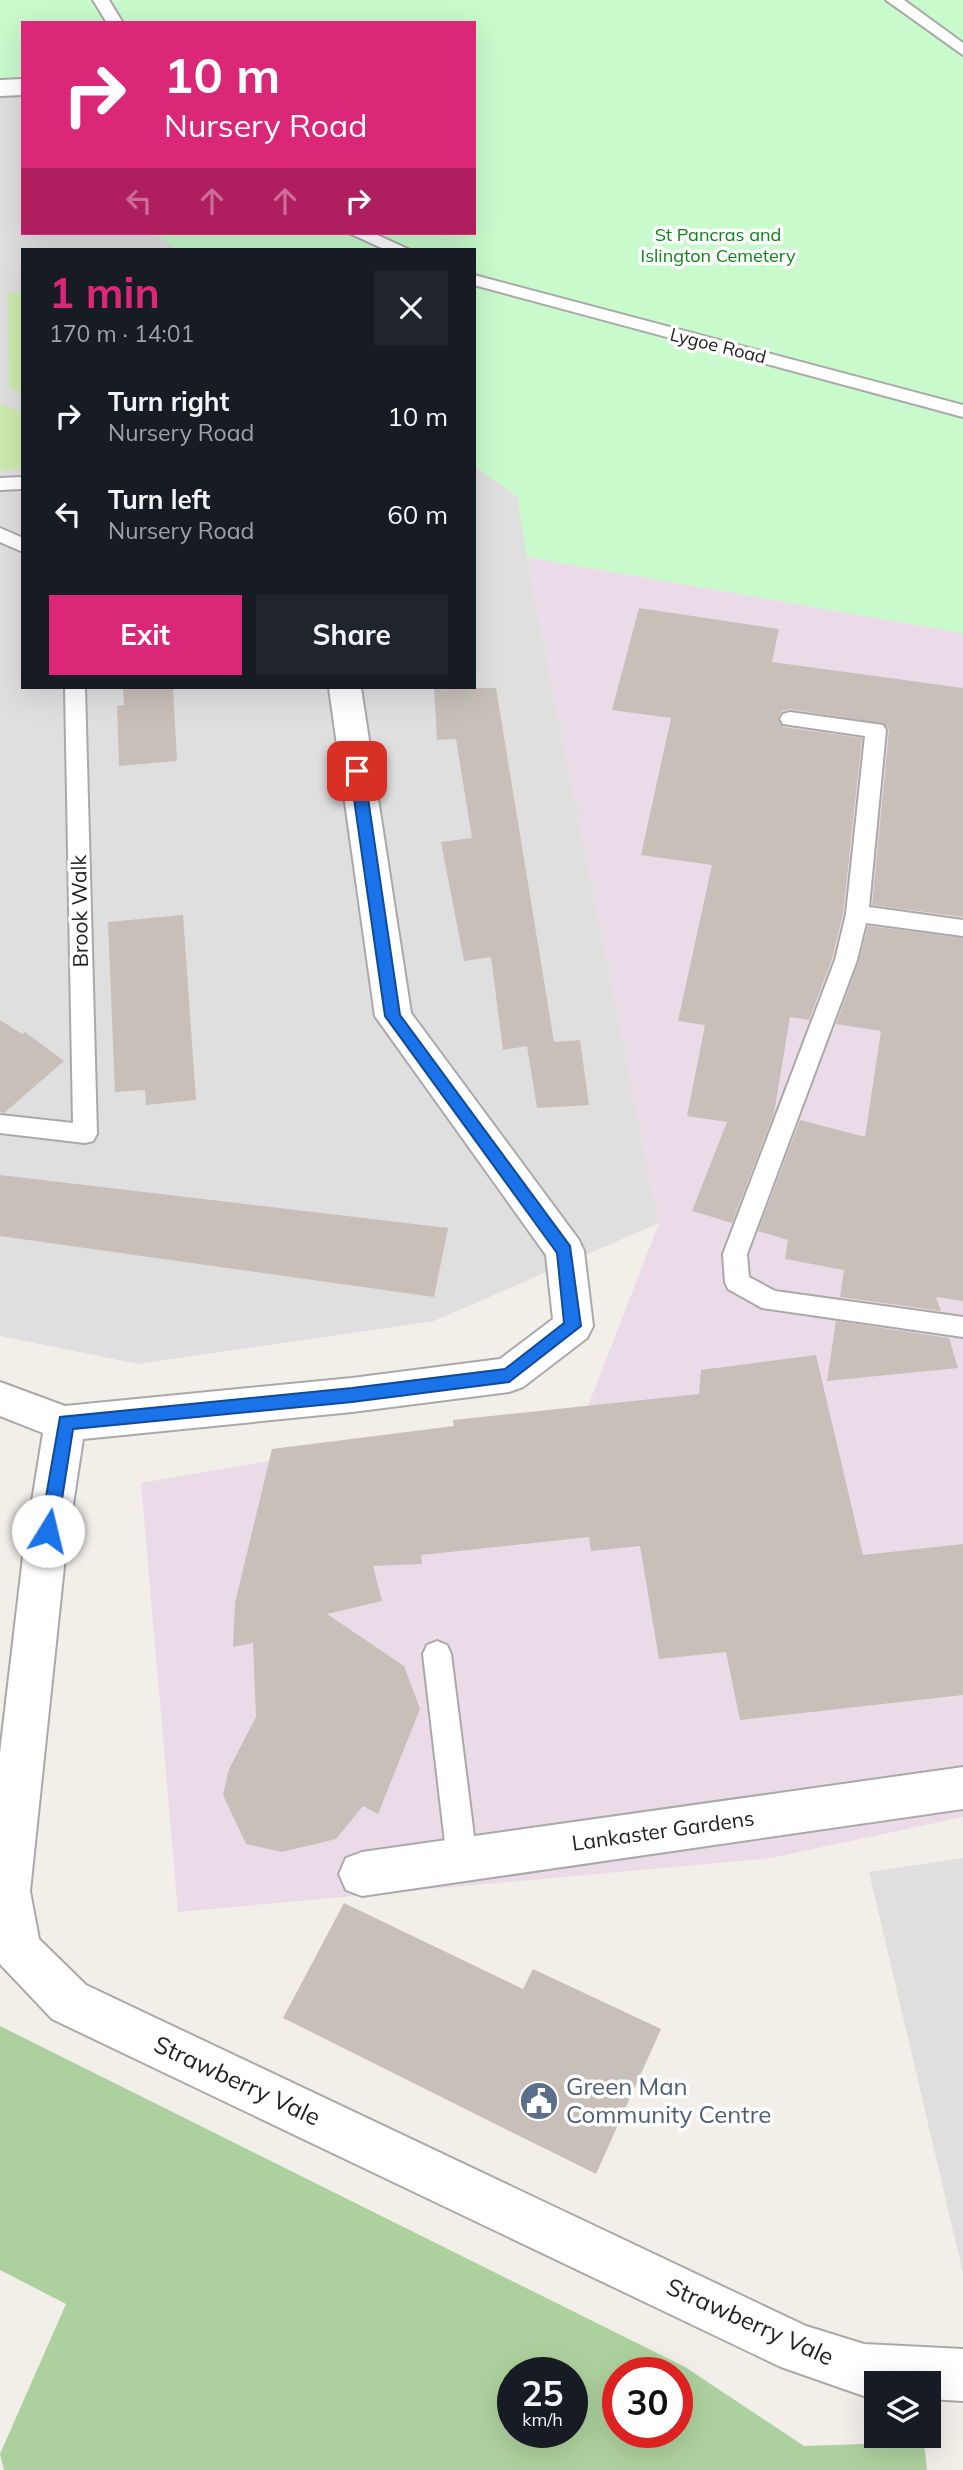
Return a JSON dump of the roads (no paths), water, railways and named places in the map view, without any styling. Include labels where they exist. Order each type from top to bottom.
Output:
[{"type":"street","points":[[0,88],[21,88]]},
{"type":"street","points":[[0,1399],[65,1423],[352,1395],[509,1375],[573,1326],[565,1251],[393,1016],[345,689]]},
{"type":"street","name":"Strawberry Vale","points":[[65,1423],[44,1558],[7,1891],[18,1951],[69,2002],[799,2349],[864,2370],[963,2375]]},
{"type":"street","name":"Lankaster Gardens","points":[[362,1874],[963,1788]]},
{"type":"lane","points":[[101,0],[114,21]]},
{"type":"lane","points":[[894,0],[963,50]]},
{"type":"lane","points":[[363,235],[396,248]]},
{"type":"lane","name":"Lygoe Road","points":[[476,281],[963,411]]},
{"type":"lane","points":[[0,484],[21,483]]},
{"type":"lane","points":[[0,534],[21,545]]},
{"type":"lane","name":"Brook Walk","points":[[0,1124],[85,1134],[75,689]]},
{"type":"lane","points":[[790,719],[876,730],[857,914],[846,960],[736,1254],[737,1282],[771,1301],[963,1327]]},
{"type":"lane","points":[[857,914],[963,928]]},
{"type":"lane","points":[[437,1654],[462,1860]]},
{"type":"place","name":"Green Man Community Centre","points":[[539,2101]]},
{"type":"park label","name":"St Pancras and Islington Cemetery","points":[[718,245]]}]
